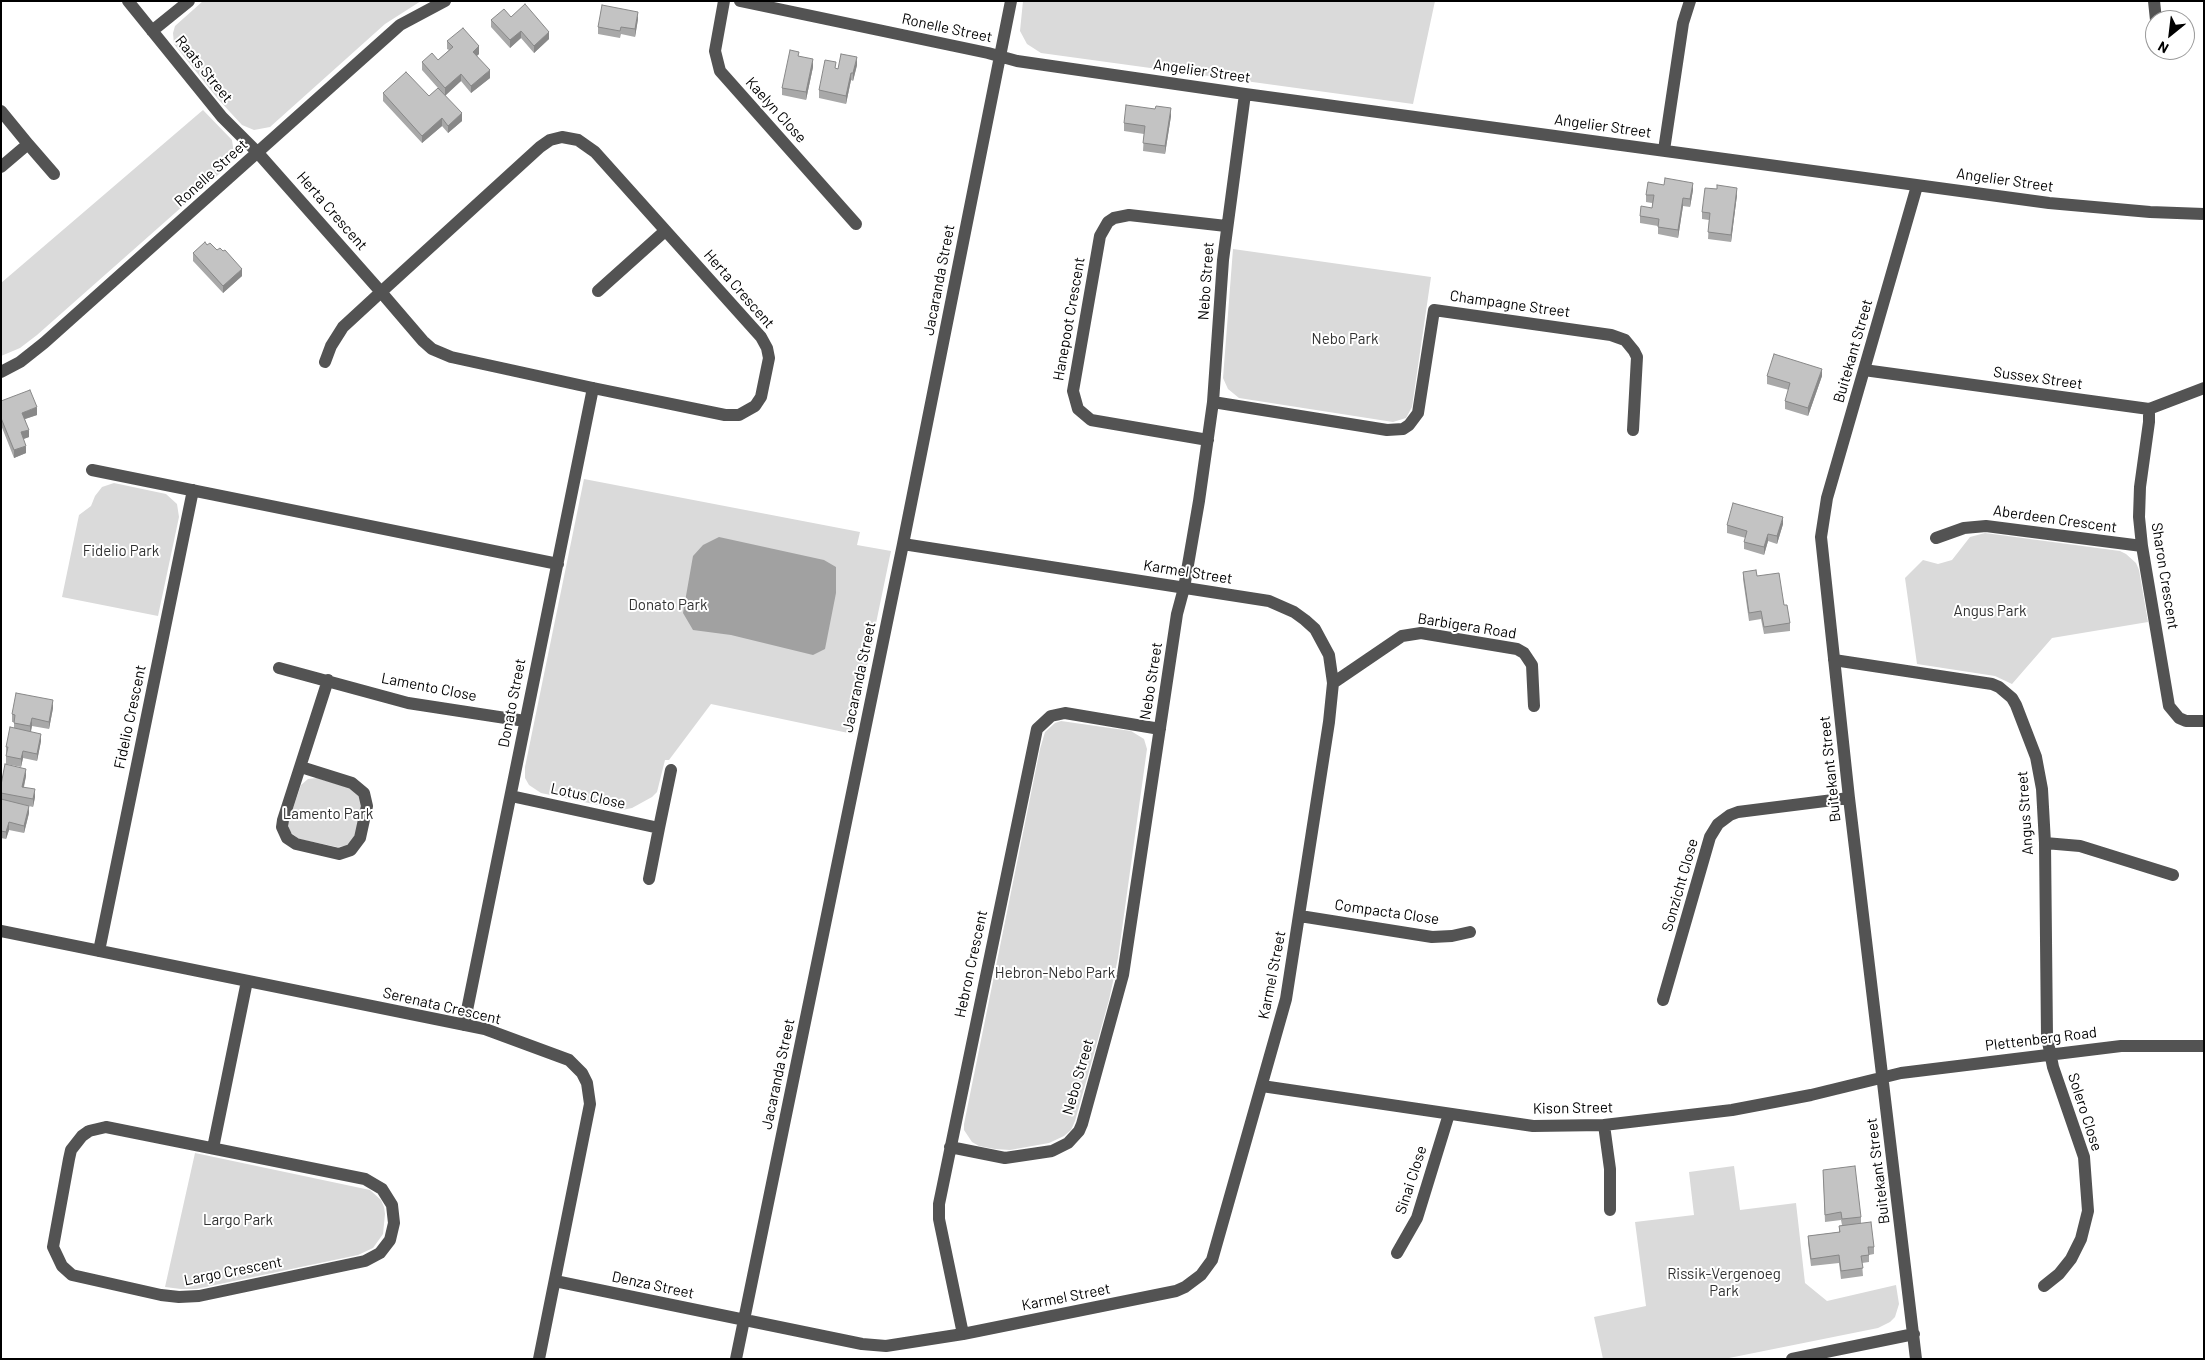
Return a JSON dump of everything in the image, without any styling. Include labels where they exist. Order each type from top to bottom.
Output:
[{"type":"street","name":"Raats Street","points":[[128,1],[222,117],[258,153]]},
{"type":"street","points":[[152,32],[189,1]]},
{"type":"street","name":"Ronelle Street","points":[[1,372],[20,362],[44,343],[400,25],[445,1]]},
{"type":"street","name":"Kaelyn Close","points":[[724,1],[715,51],[720,71],[856,224]]},
{"type":"street","name":"Ronelle Street","points":[[740,1],[1000,56]]},
{"type":"street","name":"Jacaranda Street","points":[[736,1359],[903,544],[1011,1]]},
{"type":"street","points":[[1664,150],[1683,23],[1690,1]]},
{"type":"street","name":"Angelier Street","points":[[1000,56],[1017,61],[1245,94],[1917,186],[2048,203],[2150,212],[2204,214]]},
{"type":"street","name":"Nebo Street","points":[[950,1147],[1005,1158],[1052,1151],[1068,1143],[1079,1131],[1123,975],[1177,614],[1184,588],[1214,402],[1226,226],[1245,94]]},
{"type":"street","points":[[1,111],[54,174]]},
{"type":"street","name":"Herta Crescent","points":[[258,153],[423,342],[441,354],[593,388],[725,414],[739,415],[755,406],[761,396],[769,358],[767,348],[761,337],[595,152],[585,144],[571,138],[550,140],[540,147],[381,292]]},
{"type":"street","points":[[1,167],[28,144]]},
{"type":"street","name":"Buitekant Street","points":[[1916,1359],[1884,1078],[1849,798],[1821,551],[1821,530],[1827,498],[1917,186]]},
{"type":"street","name":"Hanepoot Crescent","points":[[1208,440],[1092,420],[1078,409],[1073,391],[1100,236],[1108,222],[1114,218],[1129,215],[1226,226]]},
{"type":"street","points":[[598,291],[665,230]]},
{"type":"street","points":[[325,362],[338,334],[381,292]]},
{"type":"street","name":"Champagne Street","points":[[1214,402],[1387,430],[1403,429],[1415,420],[1418,413],[1434,310],[1611,335],[1625,340],[1637,357],[1633,430]]},
{"type":"street","name":"Sussex Street","points":[[1864,370],[2149,410],[2204,388]]},
{"type":"street","name":"Donato Street","points":[[464,1025],[593,388]]},
{"type":"street","name":"Sharon Crescent","points":[[2149,410],[2150,422],[2140,488],[2139,517],[2142,546],[2169,706],[2179,718],[2186,721],[2204,721]]},
{"type":"street","points":[[92,470],[558,564]]},
{"type":"street","name":"Fidelio Crescent","points":[[99,951],[193,490]]},
{"type":"street","name":"Aberdeen Crescent","points":[[1936,538],[1964,528],[1986,526],[2142,546]]},
{"type":"street","name":"Karmel Street","points":[[744,1320],[874,1346],[907,1344],[1176,1291],[1194,1282],[1207,1268],[1215,1251],[1284,1007],[1300,916],[1334,683],[1329,655],[1315,629],[1294,612],[1269,601],[903,544]]},
{"type":"street","name":"Barbigera Road","points":[[1334,683],[1402,636],[1422,633],[1517,649],[1524,653],[1532,665],[1534,706]]},
{"type":"street","name":"Angus Street","points":[[1834,660],[1992,684],[2006,692],[2016,705],[2036,757],[2042,789],[2045,843],[2047,1038],[2050,1054]]},
{"type":"street","name":"Lamento Close","points":[[279,668],[408,703],[524,722]]},
{"type":"street","points":[[301,767],[352,783],[364,793],[367,806],[360,838],[351,850],[339,854],[296,844],[284,833],[283,820],[328,680]]},
{"type":"street","name":"Hebron Crescent","points":[[963,1334],[939,1210],[950,1147],[1038,729],[1051,716],[1064,713],[1160,729]]},
{"type":"street","points":[[649,879],[671,770]]},
{"type":"street","name":"Lotus Close","points":[[511,796],[659,828]]},
{"type":"street","name":"Sonzicht Close","points":[[1663,1000],[1710,837],[1718,824],[1730,815],[1738,812],[1849,798]]},
{"type":"street","points":[[2045,843],[2080,846],[2173,875]]},
{"type":"street","name":"Compacta Close","points":[[1300,916],[1432,937],[1452,936],[1470,932]]},
{"type":"street","name":"Serenata Crescent","points":[[1,931],[485,1029],[561,1056],[576,1066],[587,1083],[590,1104],[540,1359]]},
{"type":"street","points":[[213,1148],[247,981]]},
{"type":"street","name":"Plettenberg Road","points":[[1884,1078],[1901,1073],[2121,1046],[2204,1046]]},
{"type":"street","name":"Solero Close","points":[[2044,1286],[2059,1274],[2071,1259],[2081,1238],[2088,1211],[2084,1157],[2050,1054]]},
{"type":"street","name":"Kison Street","points":[[1262,1086],[1533,1126],[1604,1125],[1732,1110],[1811,1095],[1884,1078]]},
{"type":"street","name":"Sinai Close","points":[[1397,1253],[1417,1218],[1448,1114]]},
{"type":"street","points":[[1604,1125],[1610,1170],[1610,1210]]},
{"type":"street","name":"Largo Crescent","points":[[106,1127],[213,1148],[365,1179],[374,1183],[382,1189],[392,1205],[394,1223],[390,1240],[380,1253],[365,1261],[199,1296],[179,1297],[161,1295],[79,1277],[62,1266],[55,1254],[53,1240],[71,1150],[89,1130],[106,1127]]},
{"type":"street","name":"Denza Street","points":[[555,1281],[744,1320]]},
{"type":"street","points":[[1792,1359],[1914,1334]]},
{"type":"green space","points":[[203,1],[421,1],[385,24],[270,127],[254,130],[242,125],[218,99],[174,44],[173,33],[175,26]]},
{"type":"green space","points":[[1023,1],[1435,1],[1413,104],[1041,53],[1027,44],[1020,31]]},
{"type":"green space","points":[[203,110],[232,140],[234,154],[227,167],[37,335],[20,348],[1,356],[1,283]]},
{"type":"green space","name":"Nebo Park","points":[[1233,249],[1431,277],[1412,407],[1406,418],[1393,422],[1239,398],[1228,389],[1223,378]]},
{"type":"green space","name":"Donato Park","points":[[584,479],[860,532],[857,545],[891,551],[853,734],[711,704],[669,760],[665,760],[657,792],[652,797],[632,808],[622,810],[541,793],[529,785],[525,778],[525,767]]},
{"type":"green space","name":"Fidelio Park","points":[[114,483],[166,494],[177,504],[179,517],[158,616],[62,597],[79,515],[91,506],[95,496],[102,487]]},
{"type":"green space","name":"Angus Park","points":[[1985,533],[2120,551],[2126,554],[2136,563],[2139,570],[2148,622],[2052,638],[2012,684],[1995,676],[1917,664],[1905,578],[1923,560],[1938,564],[1952,560],[1970,537]]},
{"type":"green space","name":"Hebron-Nebo Park","points":[[1061,721],[1131,731],[1144,739],[1147,749],[1118,958],[1109,1000],[1071,1130],[1064,1136],[1049,1143],[1010,1150],[995,1149],[979,1146],[972,1142],[964,1130],[964,1124],[1040,749],[1045,732],[1055,723]]},
{"type":"green space","name":"Lamento Park","points":[[317,778],[350,788],[359,794],[362,805],[355,837],[347,846],[337,847],[299,839],[290,832],[288,823],[301,785],[308,779]]},
{"type":"green space","name":"Largo Park","points":[[195,1153],[370,1190],[381,1200],[384,1207],[383,1234],[373,1248],[358,1255],[196,1289],[165,1287]]},
{"type":"green space","name":"Rissik-Vergenoeg Park","points":[[1734,1166],[1740,1210],[1796,1203],[1805,1283],[1827,1301],[1896,1285],[1899,1304],[1895,1317],[1878,1328],[1724,1359],[1603,1359],[1594,1317],[1646,1306],[1635,1222],[1694,1215],[1689,1172]]},
{"type":"shaded area","points":[[719,537],[824,560],[836,567],[836,593],[825,649],[813,655],[731,635],[693,630],[683,613],[693,556],[703,545]]},
{"type":"building","points":[[525,4],[549,32],[534,46],[521,31],[510,40],[491,20],[504,9],[511,17]]},
{"type":"building","points":[[602,5],[638,12],[635,29],[621,27],[620,31],[598,27]]},
{"type":"building","points":[[463,28],[479,46],[473,52],[490,70],[471,86],[461,74],[445,88],[422,62],[432,53],[438,60],[453,47],[447,41]]},
{"type":"building","points":[[790,50],[799,52],[798,56],[813,59],[806,92],[782,88]]},
{"type":"building","points":[[841,54],[857,57],[846,96],[819,90],[825,60],[836,62],[835,68],[838,69]]},
{"type":"building","points":[[406,72],[429,96],[438,88],[462,113],[448,126],[442,118],[422,136],[383,93]]},
{"type":"building","points":[[1126,105],[1155,109],[1156,106],[1171,108],[1165,146],[1143,143],[1145,126],[1124,123]]},
{"type":"building","points":[[1665,178],[1693,183],[1690,199],[1683,198],[1678,230],[1658,227],[1659,219],[1640,216],[1641,206],[1652,208],[1654,195],[1646,195],[1648,182],[1664,185]]},
{"type":"building","points":[[1717,185],[1737,188],[1731,235],[1708,232],[1710,213],[1702,212],[1705,188],[1717,189]]},
{"type":"building","points":[[205,242],[207,245],[210,243],[217,250],[220,248],[223,251],[225,250],[242,269],[223,286],[193,253]]},
{"type":"building","points":[[1774,354],[1822,369],[1808,408],[1785,401],[1790,383],[1767,376]]},
{"type":"building","points":[[30,390],[37,407],[22,413],[29,430],[21,432],[26,446],[14,450],[1,418],[1,401]]},
{"type":"building","points":[[1733,503],[1783,517],[1777,536],[1768,534],[1764,547],[1744,542],[1747,531],[1727,525]]},
{"type":"building","points":[[1756,570],[1757,576],[1779,573],[1784,605],[1787,605],[1790,623],[1764,627],[1761,611],[1749,613],[1743,572]]},
{"type":"building","points":[[16,693],[53,700],[49,722],[32,718],[30,726],[14,723],[15,715],[12,714]]},
{"type":"building","points":[[10,727],[41,734],[37,754],[23,751],[21,759],[6,756]]},
{"type":"building","points":[[5,764],[26,769],[22,787],[35,789],[33,799],[1,793]]},
{"type":"building","points":[[1,799],[29,806],[24,826],[9,822],[6,832],[1,831]]},
{"type":"building","points":[[1855,1166],[1861,1217],[1842,1219],[1841,1212],[1825,1215],[1823,1170]]},
{"type":"building","points":[[1871,1222],[1874,1247],[1868,1247],[1869,1255],[1861,1256],[1863,1268],[1841,1271],[1839,1255],[1811,1259],[1808,1236],[1840,1232],[1839,1226]]}]
